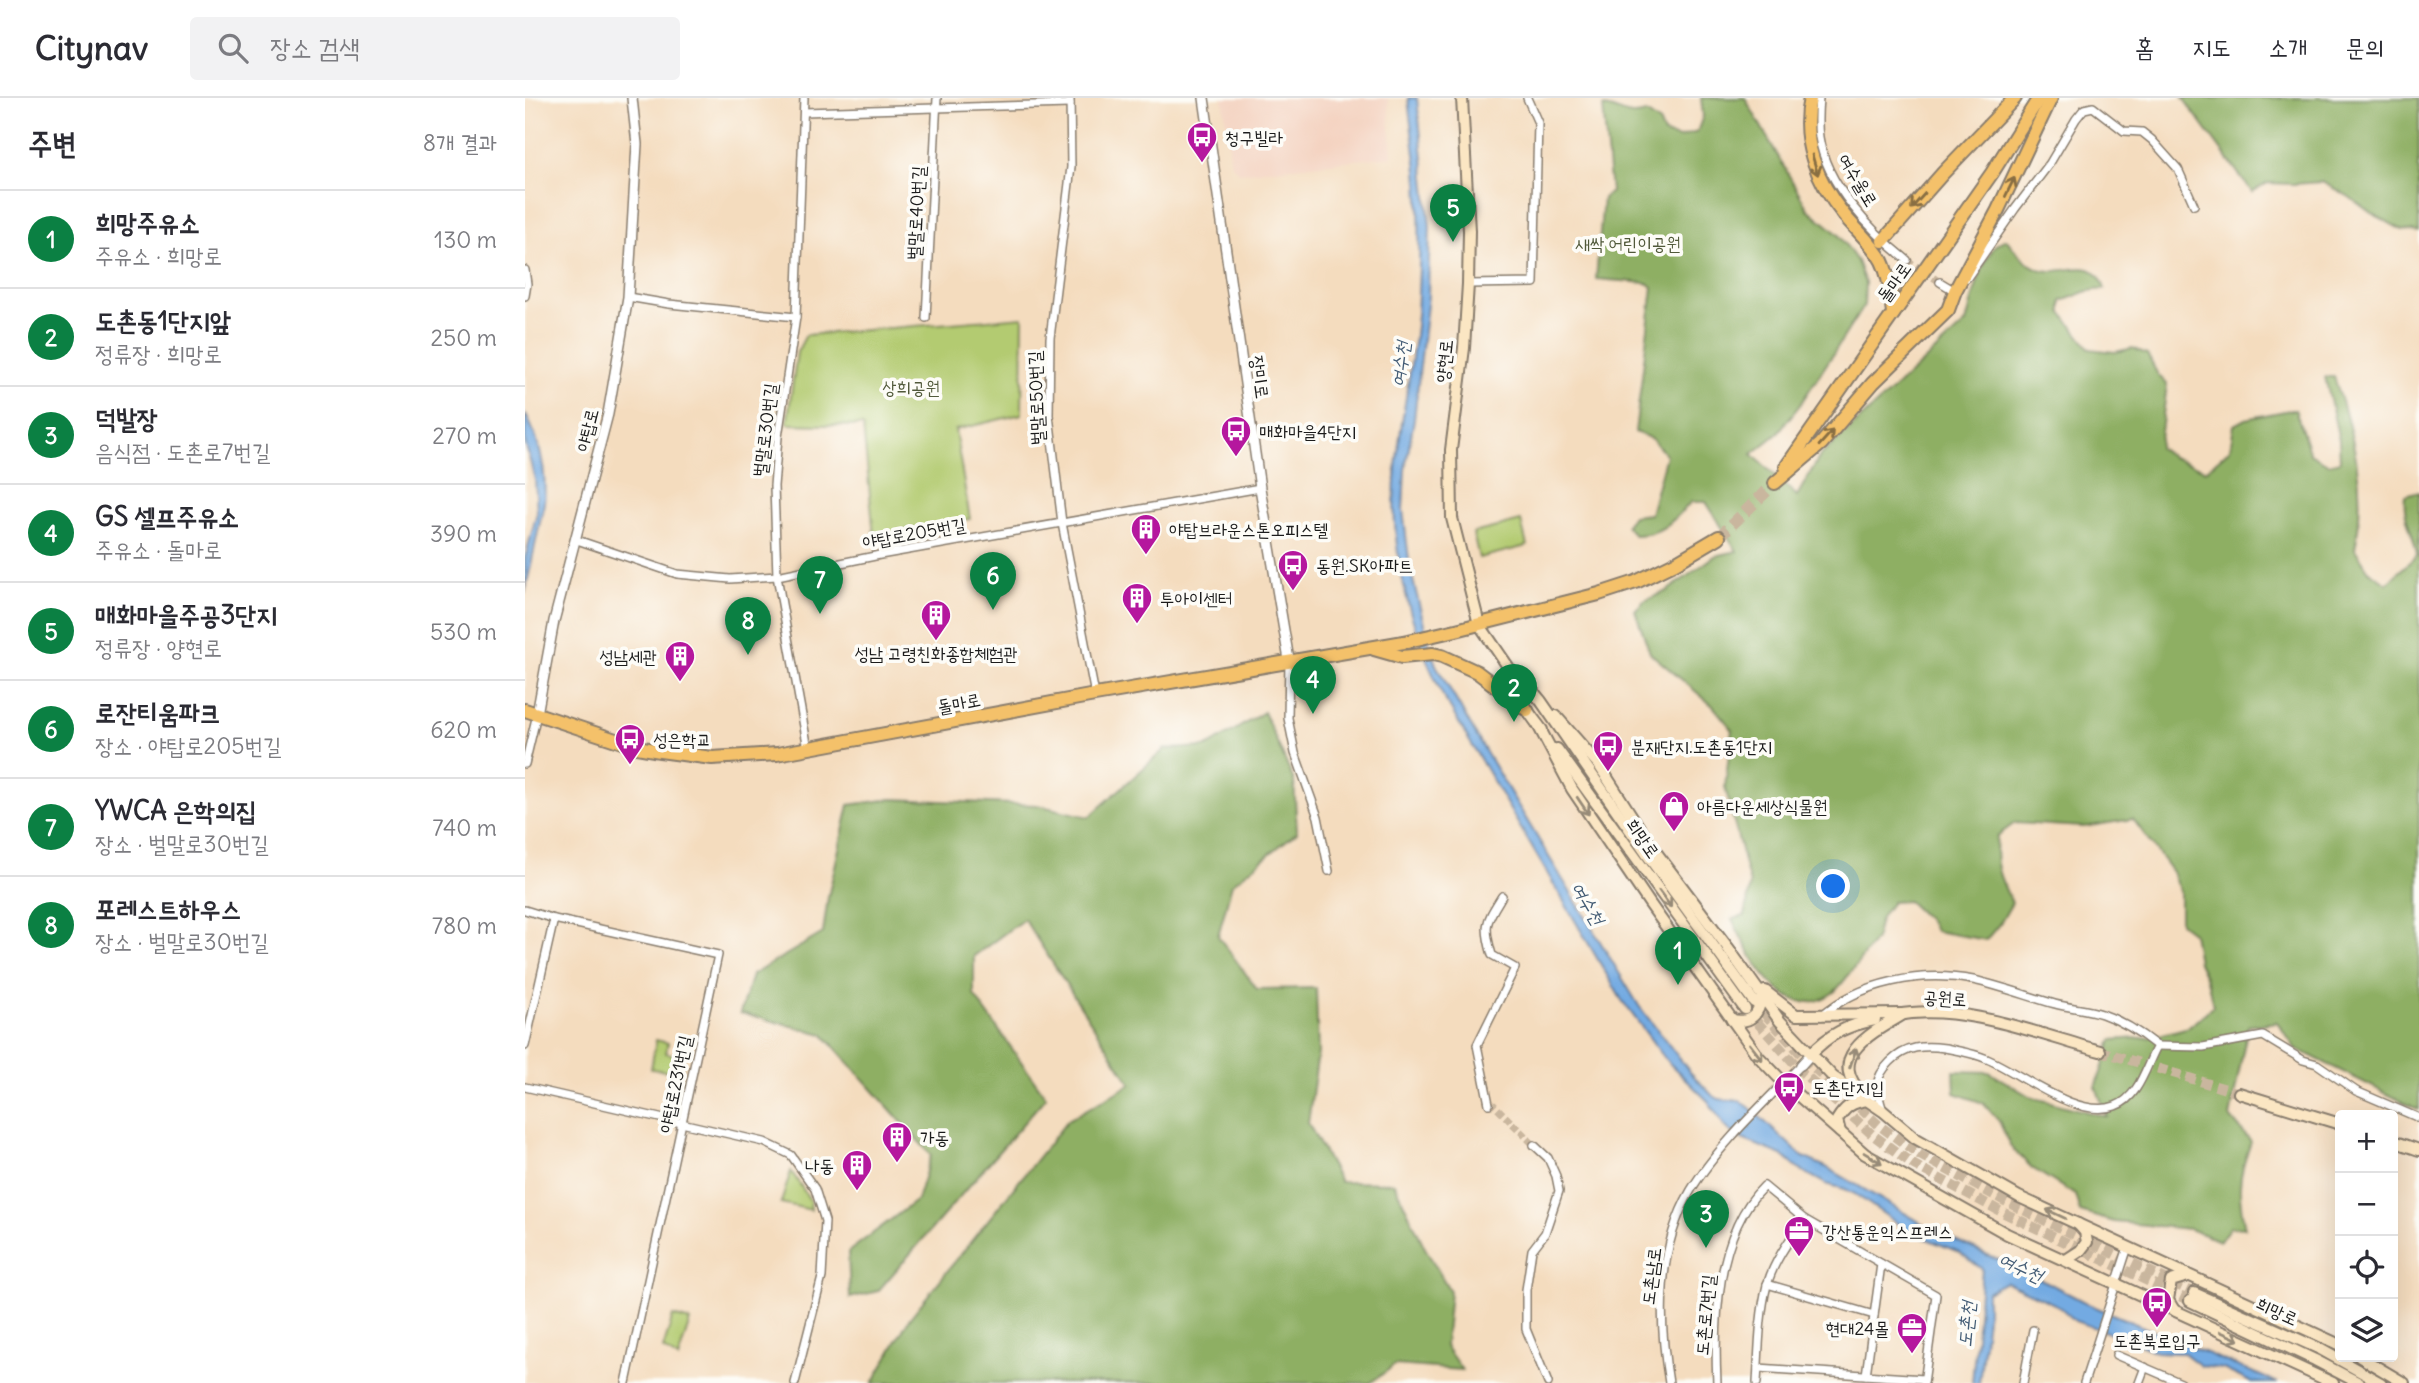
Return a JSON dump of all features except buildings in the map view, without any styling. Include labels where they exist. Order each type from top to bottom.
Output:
[{"type":"main road","name":"양현로","points":[[1462,98],[1469,231],[1468,284],[1464,348],[1451,450],[1451,518],[1479,624]]},
{"type":"main road","points":[[1810,98],[1809,144],[1818,177],[1843,214],[1869,242],[1881,261],[1890,284],[1893,314]]},
{"type":"main road","points":[[1883,241],[2015,98]]},
{"type":"main road","name":"돌마로","points":[[1955,291],[1948,310],[1873,383],[1821,444],[1775,483],[1992,173],[2039,98]]},
{"type":"main road","points":[[1955,291],[1999,210],[2052,98]]},
{"type":"main road","points":[[1479,624],[1636,582],[1675,564],[1719,537]]},
{"type":"main road","name":"돌마로","points":[[531,712],[637,747],[712,758],[754,757],[1289,660],[1404,642],[1479,624]]},
{"type":"main road","name":"희망로","points":[[1479,624],[1520,684],[1531,689],[1541,701],[1754,1002]]},
{"type":"main road","points":[[1368,648],[1402,657],[1442,656],[1477,673],[1527,710]]},
{"type":"main road","name":"희망로","points":[[1520,684],[1520,697],[1538,725],[1754,1002]]},
{"type":"main road","points":[[1541,701],[1568,727],[1599,765],[1649,844],[1754,982],[1796,1015],[1904,1014]]},
{"type":"main road","points":[[1538,725],[1572,789],[1758,1056],[1784,1083],[1865,1154],[2007,1234],[2333,1383]]},
{"type":"main road","points":[[1728,948],[1757,1014],[1741,1022],[1732,1020]]},
{"type":"main road","points":[[1754,1002],[1780,1021],[1833,1077],[1883,1111]]},
{"type":"main road","name":"공원로","points":[[1811,1054],[1824,1040],[1844,1028],[1904,1014],[1938,1013],[1986,1019],[2099,1051]]},
{"type":"main road","points":[[1904,1014],[1857,1045],[1848,1062],[1849,1073],[1859,1091],[1915,1138],[2019,1197],[2335,1343]]},
{"type":"main road","points":[[2239,1093],[2335,1122]]},
{"type":"main road","points":[[1840,1133],[1837,1120],[1842,1111],[1850,1104],[1867,1100]]},
{"type":"main road","points":[[2398,1143],[2419,1150]]},
{"type":"main road","points":[[2066,1260],[2080,1251],[2087,1242],[2085,1232],[2078,1224]]},
{"type":"main road","points":[[2174,1310],[2168,1300],[2171,1282],[2187,1276]]},
{"type":"main road","name":"희망로","points":[[2359,1383],[2192,1297],[2320,1349],[2381,1383]]},
{"type":"main road","points":[[2368,1362],[2404,1383]]},
{"type":"street","name":"야탑로","points":[[525,764],[531,712],[608,414],[628,297],[636,144],[632,98]]},
{"type":"street","name":"벌말로30번길","points":[[804,98],[796,317],[778,437],[774,486],[777,576],[808,749]]},
{"type":"street","name":"벌말로40번길","points":[[926,318],[937,98]]},
{"type":"street","name":"장미로","points":[[1204,98],[1260,488],[1289,660]]},
{"type":"street","points":[[1468,284],[1534,283],[1538,123],[1527,98]]},
{"type":"street","name":"여수울로","points":[[1819,98],[1819,137],[1829,169],[1860,217],[1883,241],[1907,260]]},
{"type":"street","points":[[804,112],[937,110],[1070,101]]},
{"type":"street","name":"벌말로50번길","points":[[1070,101],[1071,167],[1050,338],[1049,415],[1062,523],[1095,695]]},
{"type":"street","points":[[1940,282],[1955,291],[1967,279],[2050,163],[2075,119],[2084,109],[2093,107],[2124,131],[2142,132],[2153,140],[2178,169],[2194,205]]},
{"type":"street","points":[[525,270],[525,296]]},
{"type":"street","points":[[628,297],[669,304],[796,317]]},
{"type":"street","name":"야탑로205번길","points":[[577,540],[677,574],[730,579],[777,576],[880,555],[1260,488]]},
{"type":"street","points":[[1289,660],[1288,718],[1295,753],[1318,817],[1329,871]]},
{"type":"street","points":[[1489,1104],[1477,1045],[1515,968],[1492,955],[1487,940],[1486,924],[1502,896]]},
{"type":"street","name":"야탑로231번길","points":[[525,910],[554,919],[718,955],[626,1383]]},
{"type":"street","points":[[525,1046],[554,919]]},
{"type":"street","points":[[1821,1016],[1860,991],[1901,980],[1970,980],[2104,1015],[2127,1026],[2157,1046],[2203,1047],[2263,1036],[2303,1060],[2316,1064],[2356,1091],[2419,1118]]},
{"type":"street","points":[[1883,1111],[1876,1090],[1884,1069],[1903,1051],[1919,1046],[1932,1046],[1985,1058],[2070,1103],[2102,1108],[2115,1107],[2127,1100],[2136,1090],[2157,1046]]},
{"type":"street","name":"공원로","points":[[1801,1065],[1811,1054]]},
{"type":"street","points":[[1784,1083],[1801,1065]]},
{"type":"street","name":"도촌남로","points":[[1669,1383],[1662,1340],[1667,1252],[1690,1192],[1706,1168],[1784,1083]]},
{"type":"street","points":[[525,1087],[764,1142],[791,1155],[815,1189],[825,1221],[822,1277],[795,1383]]},
{"type":"street","points":[[1534,1144],[1548,1158],[1559,1191],[1545,1233],[1532,1250],[1526,1290],[1526,1329],[1548,1383]]},
{"type":"street","name":"도촌로7번길","points":[[1717,1383],[1718,1301],[1729,1246],[1749,1204],[1764,1186],[1804,1219],[1936,1295],[1924,1381],[1758,1368]]},
{"type":"street","points":[[1757,1383],[1767,1284],[1786,1244],[1804,1219]]},
{"type":"street","points":[[2084,1383],[2128,1247]]},
{"type":"street","points":[[1866,1375],[1881,1264]]},
{"type":"street","points":[[1767,1284],[1874,1315]]},
{"type":"street","points":[[2023,1383],[2033,1330]]},
{"type":"street","points":[[2116,1355],[2181,1383]]},
{"type":"street","points":[[2139,1383],[2145,1367]]},
{"type":"shaded area","points":[[1223,98],[1388,98],[1392,156],[1240,173],[1231,164]]},
{"type":"green space","name":"새싹 어린이공원","points":[[1701,98],[1745,98],[1808,209],[1838,234],[1857,261],[1865,283],[1864,305],[1799,406],[1776,435],[1752,454],[1797,496],[1820,456],[1966,323],[1986,260],[1996,245],[2006,239],[2034,267],[2049,271],[2086,268],[2100,278],[2105,289],[2088,291],[2062,301],[2062,313],[2090,349],[2115,352],[2133,348],[2147,354],[2158,375],[2167,384],[2159,448],[2172,457],[2206,470],[2230,449],[2234,425],[2245,419],[2295,409],[2310,454],[2328,464],[2340,461],[2339,440],[2325,377],[2334,377],[2357,462],[2360,505],[2355,549],[2369,571],[2387,583],[2417,555],[2407,518],[2405,495],[2419,491],[2419,1110],[2295,1048],[2277,1022],[2248,1026],[2230,1117],[2251,1142],[2240,1185],[2245,1228],[2230,1227],[2220,1241],[2189,1229],[2114,1222],[2080,1212],[2075,1195],[2032,1168],[2011,1147],[1999,1121],[1983,1103],[1955,1093],[1954,1071],[1989,1072],[2031,1097],[2107,1117],[2096,1087],[2112,1040],[2152,1037],[2189,1027],[2213,1006],[2208,983],[2198,962],[2193,933],[2180,923],[2180,892],[2172,872],[2133,819],[2084,827],[2015,823],[1997,836],[1996,846],[1999,871],[2012,903],[1986,940],[1935,931],[1928,920],[1908,901],[1892,902],[1881,918],[1874,941],[1854,968],[1834,992],[1816,1001],[1800,1001],[1785,994],[1771,982],[1748,950],[1732,919],[1745,916],[1750,885],[1725,787],[1732,729],[1713,706],[1650,653],[1635,610],[1644,601],[1667,591],[1715,556],[1737,551],[1706,502],[1691,502],[1673,521],[1652,533],[1634,535],[1626,525],[1633,516],[1650,514],[1666,455],[1652,439],[1635,432],[1653,287],[1647,283],[1596,279],[1603,198],[1611,192],[1603,107],[1628,114],[1646,113],[1659,122],[1664,134],[1679,138],[1697,132],[1703,116]]},
{"type":"green space","points":[[2183,98],[2419,98],[2419,232],[2402,230],[2322,182],[2268,183],[2252,192]]},
{"type":"green space","name":"상희공원","points":[[1023,317],[1022,414],[955,430],[970,519],[874,535],[863,426],[787,424],[797,352],[806,335]]},
{"type":"green space","points":[[1521,521],[1527,546],[1479,558],[1473,533]]},
{"type":"green space","points":[[1264,712],[1294,781],[1297,832],[1232,884],[1218,936],[1257,989],[1316,988],[1318,1053],[1308,1123],[1340,1182],[1394,1183],[1425,1248],[1450,1291],[1445,1346],[1462,1370],[1395,1365],[1370,1383],[873,1383],[909,1319],[1068,1120],[1131,1084],[1024,919],[974,956],[974,995],[1046,1097],[878,1291],[850,1298],[848,1252],[917,1200],[931,1155],[823,1034],[740,1013],[752,975],[823,933],[828,897],[849,805],[892,799],[1037,805],[1089,817],[1165,749],[1207,747]]},
{"type":"green space","points":[[656,1040],[668,1043],[666,1053],[684,1057],[681,1073],[651,1069]]},
{"type":"green space","points":[[791,1171],[810,1200],[811,1210],[781,1203]]},
{"type":"green space","points":[[673,1316],[690,1321],[678,1359],[663,1349]]},
{"type":"water","points":[[1408,98],[1417,98],[1430,226],[1428,296],[1414,419],[1405,470],[1403,510],[1410,568],[1429,644],[1436,665],[1487,754],[1639,1006],[1690,1072],[1712,1095],[1719,1099],[1740,1101],[1749,1107],[1803,1157],[1826,1167],[1937,1232],[2047,1282],[2088,1304],[2278,1383],[2252,1383],[2223,1369],[2201,1366],[2184,1353],[2156,1352],[2075,1321],[2059,1306],[2006,1282],[1987,1292],[1987,1318],[1979,1383],[1972,1383],[1982,1269],[1959,1252],[1910,1232],[1855,1194],[1826,1184],[1797,1168],[1782,1155],[1731,1132],[1708,1101],[1666,1060],[1621,999],[1442,694],[1419,640],[1403,584],[1394,497],[1398,449],[1415,334],[1419,246],[1418,178]]},
{"type":"water","points":[[525,413],[541,457],[545,491],[525,593],[525,559],[537,512],[535,480],[525,442]]},
{"type":"tunnel","points":[[1907,260],[1940,282]]},
{"type":"tunnel","points":[[1719,537],[1775,483]]},
{"type":"tunnel","points":[[1754,1002],[1812,1066],[1880,1126],[1920,1155],[2005,1201],[2194,1293]]},
{"type":"tunnel","points":[[1747,1011],[1804,1074],[1873,1135],[1914,1165],[2000,1211],[2190,1301]]},
{"type":"tunnel","points":[[2100,1051],[2239,1093]]},
{"type":"tunnel","points":[[1489,1104],[1494,1105],[1534,1145]]},
{"type":"place","name":"청구빌라","points":[[1202,164]]},
{"type":"place","name":"매화마을주공3단지","points":[[1453,242]]},
{"type":"place","name":"매화마을4단지","points":[[1236,458]]},
{"type":"place","name":"야탑브라운스톤오피스텔","points":[[1146,556]]},
{"type":"place","name":"동원.SK아파트","points":[[1293,592]]},
{"type":"place","name":"로잔티움파크","points":[[993,610]]},
{"type":"place","name":"YWCA 은학의집","points":[[820,614]]},
{"type":"place","name":"투아이센터","points":[[1137,625]]},
{"type":"place","name":"성남 고령친화종합체험관","points":[[936,642]]},
{"type":"place","name":"포레스트하우스","points":[[748,655]]},
{"type":"place","name":"성남세관","points":[[680,683]]},
{"type":"place","name":"GS 셀프주유소","points":[[1313,714]]},
{"type":"place","name":"도촌동1단지앞","points":[[1514,722]]},
{"type":"place","name":"성은학교","points":[[630,766]]},
{"type":"place","name":"분재단지.도촌동1단지","points":[[1608,773]]},
{"type":"place","name":"아름다운세상식물원","points":[[1674,833]]},
{"type":"place","name":"희망주유소","points":[[1678,985]]},
{"type":"place","name":"도촌단지입","points":[[1789,1114]]},
{"type":"place","name":"가동","points":[[897,1164]]},
{"type":"place","name":"나동","points":[[857,1192]]},
{"type":"place","name":"덕발장","points":[[1706,1248]]},
{"type":"place","name":"강산통운익스프레스","points":[[1799,1258]]},
{"type":"place","name":"도촌북로입구","points":[[2157,1329]]},
{"type":"place","name":"현대24몰","points":[[1912,1355]]},
{"type":"water label","name":"여수천","points":[[1400,364]]},
{"type":"water label","name":"여수천","points":[[1588,903]]},
{"type":"water label","name":"여수천","points":[[2021,1267]]},
{"type":"water label","name":"도촌천","points":[[1966,1324]]}]
